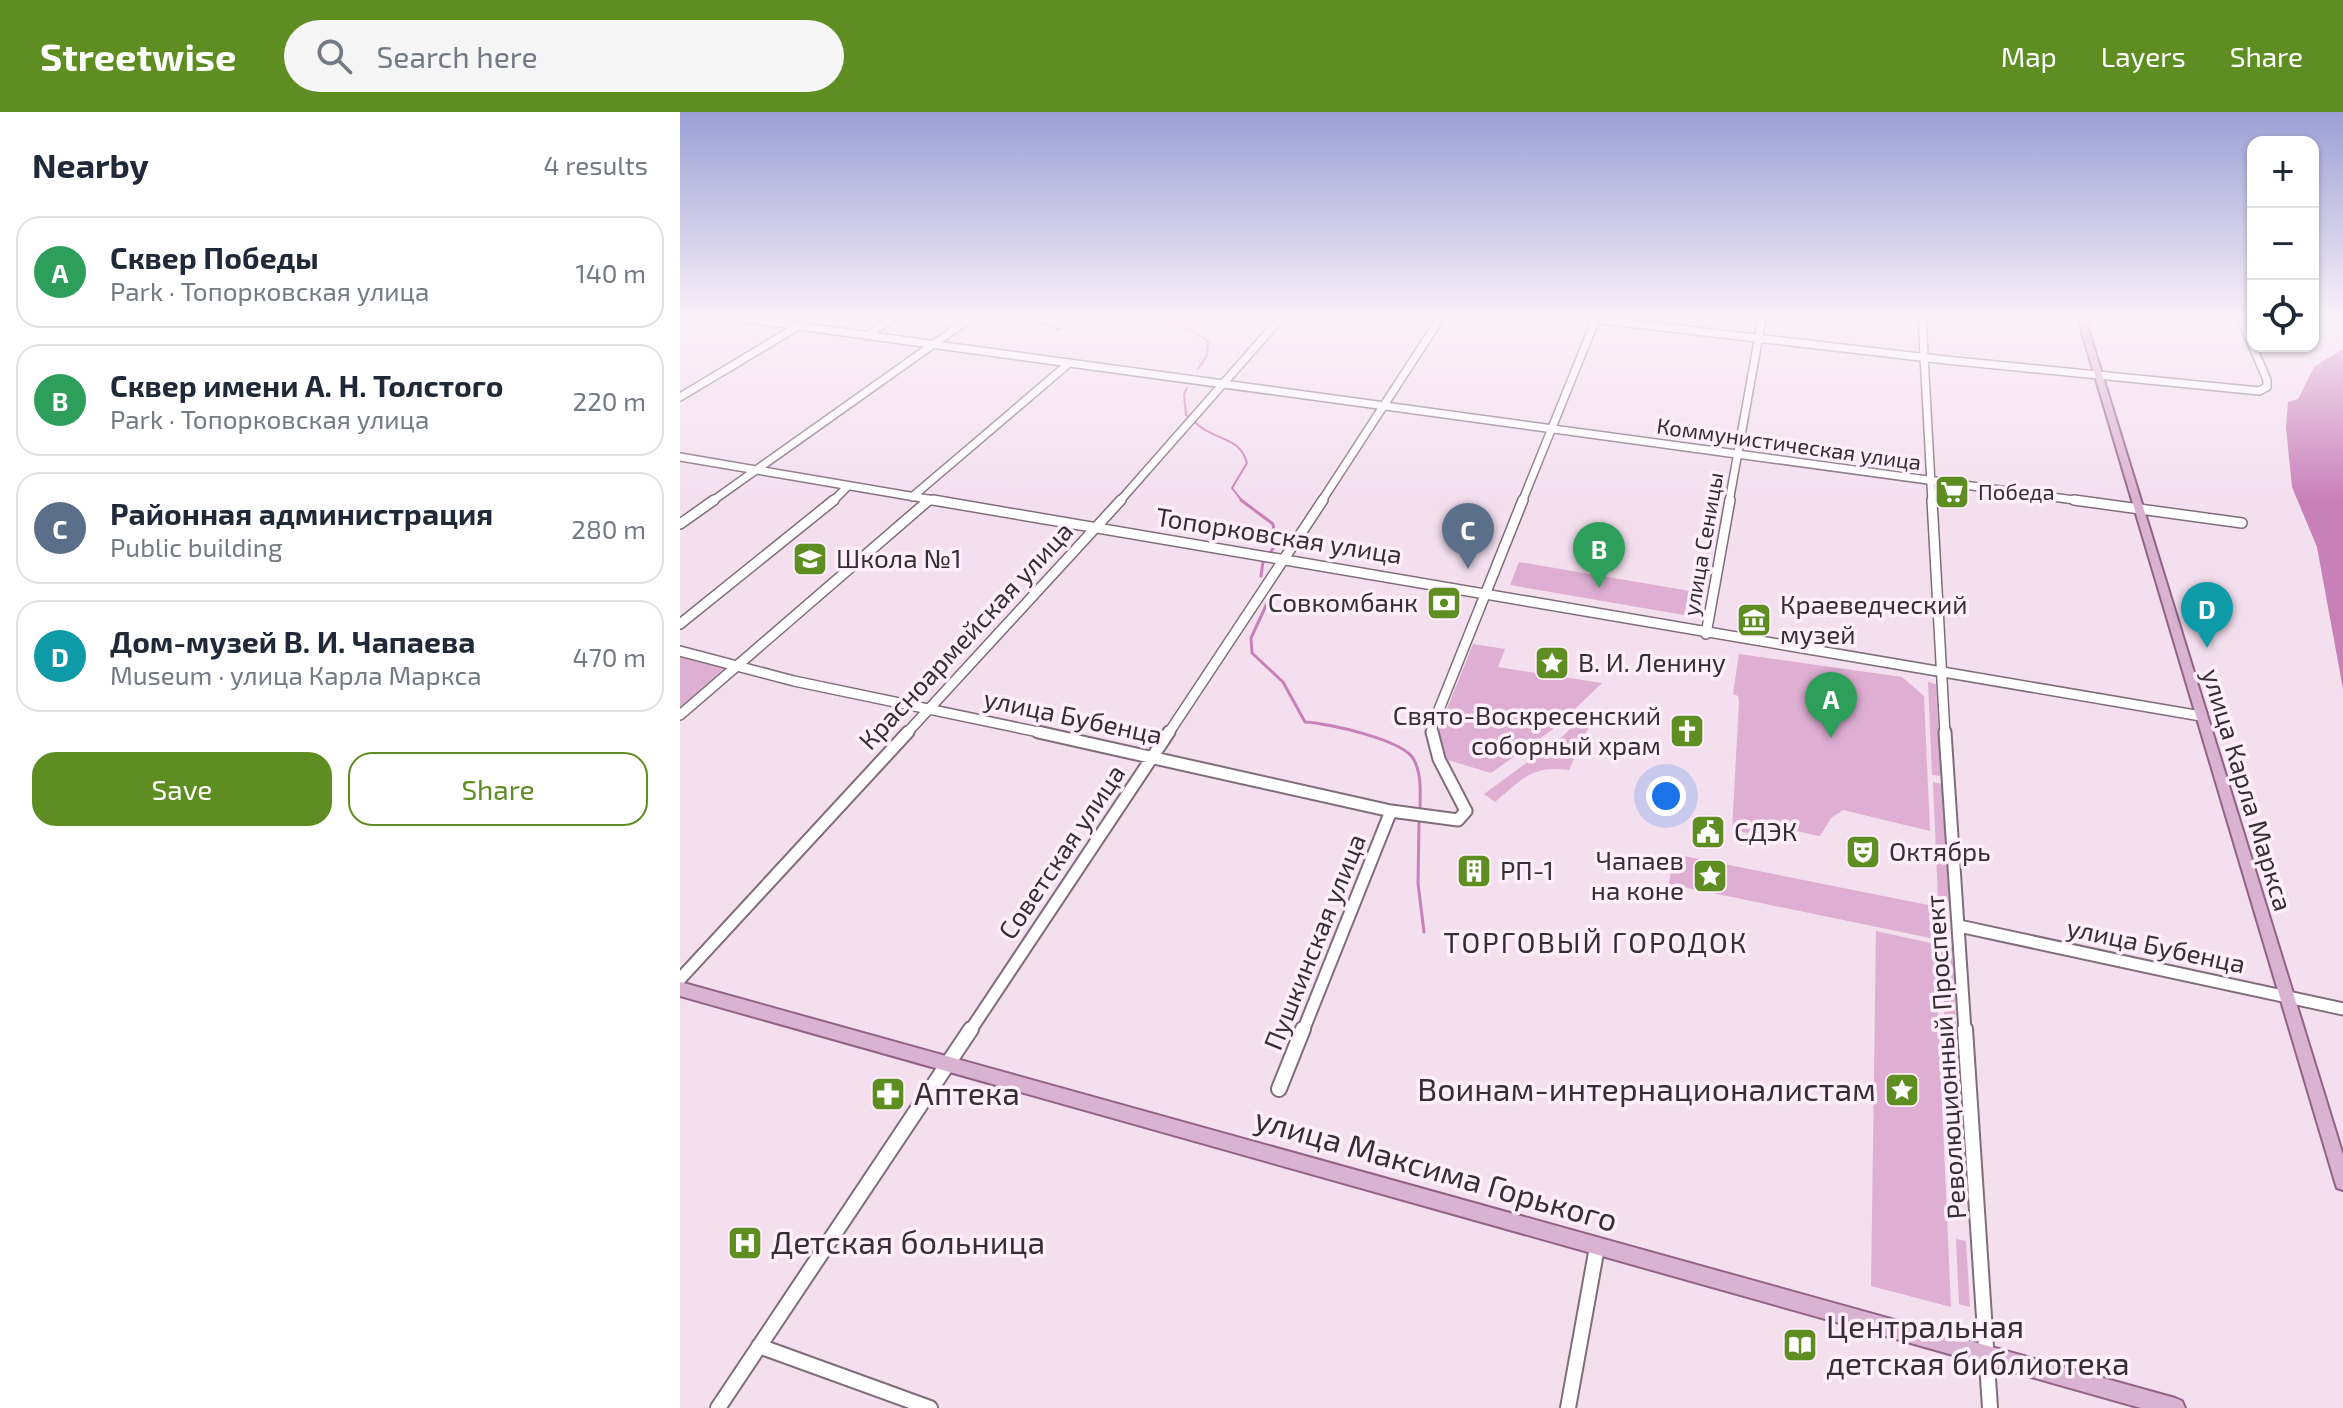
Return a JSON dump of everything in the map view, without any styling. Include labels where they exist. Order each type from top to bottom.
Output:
[{"type":"main road","name":"улица Карла Маркса","points":[[2099,379],[2343,1182]]},
{"type":"main road","name":"улица Максима Горького","points":[[680,989],[2175,1408]]},
{"type":"street","points":[[680,397],[709,379]]},
{"type":"street","points":[[680,524],[885,379]]},
{"type":"street","points":[[912,497],[1050,379]]},
{"type":"street","name":"Коммунистическая улица","points":[[1192,379],[2242,523]]},
{"type":"street","name":"Красноармейская улица","points":[[680,979],[1095,529],[1226,379]]},
{"type":"street","name":"Советская улица","points":[[718,1408],[1284,559],[1400,379]]},
{"type":"street","points":[[1486,593],[1572,379]]},
{"type":"street","name":"улица Сеницы","points":[[1706,634],[1751,379]]},
{"type":"street","name":"Революционный Проспект","points":[[1925,379],[1990,1408]]},
{"type":"street","points":[[2133,379],[2248,391],[2267,387],[2265,379]]},
{"type":"street","name":"Топорковская улица","points":[[680,457],[2201,716]]},
{"type":"street","points":[[680,624],[848,486]]},
{"type":"street","points":[[680,715],[929,500]]},
{"type":"street","name":"улица Бубенца","points":[[680,651],[739,664],[794,681],[1152,756],[1391,811],[1458,820],[1466,811],[1462,797],[1441,761],[1431,735],[1486,593]]},
{"type":"street","name":"Пушкинская улица","points":[[1279,1089],[1391,811]]},
{"type":"street","name":"улица Бубенца","points":[[1959,926],[2343,1009]]},
{"type":"street","points":[[1568,1408],[1597,1247]]},
{"type":"street","points":[[759,1346],[930,1408]]},
{"type":"shaded area","points":[[2308,379],[2343,379],[2343,689],[2317,547],[2292,487],[2286,428],[2288,402],[2298,399]]},
{"type":"shaded area","points":[[1519,562],[1690,591],[1684,615],[1510,585]]},
{"type":"shaded area","points":[[1473,644],[1505,649],[1498,667],[1536,673],[1538,667],[1557,670],[1556,676],[1602,683],[1556,727],[1491,773],[1448,760],[1437,734]]},
{"type":"shaded area","points":[[680,653],[729,664],[680,707]]},
{"type":"shaded area","points":[[1739,654],[1902,677],[1924,696],[1930,831],[1843,810],[1831,818],[1820,836],[1773,827],[1747,833],[1732,830],[1739,702],[1738,696],[1733,694]]},
{"type":"shaded area","points":[[1928,682],[1936,684],[1941,776],[1932,775]]},
{"type":"shaded area","points":[[1578,721],[1591,722],[1569,770],[1536,772],[1521,780],[1495,802],[1484,794],[1563,736]]},
{"type":"shaded area","points":[[1933,782],[1942,784],[1949,902],[1938,900]]},
{"type":"shaded area","points":[[1674,854],[1933,906],[1935,939],[1669,884]]},
{"type":"shaded area","points":[[1876,931],[1935,944],[1951,1307],[1871,1286]]},
{"type":"shaded area","points":[[1941,946],[1952,948],[1960,1098],[1948,1095]]},
{"type":"shaded area","points":[[1948,1106],[1961,1109],[1966,1196],[1962,1206],[1953,1204]]},
{"type":"shaded area","points":[[1956,1239],[1966,1241],[1970,1307],[1959,1304]]},
{"type":"waterway","points":[[1187,388],[1184,394],[1186,415],[1204,429],[1232,442],[1244,456],[1247,463],[1232,488],[1242,501]]},
{"type":"waterway","points":[[1242,501],[1273,524],[1276,544],[1270,553]]},
{"type":"waterway","points":[[1261,576],[1263,562]]},
{"type":"waterway","points":[[1270,597],[1251,638],[1252,653],[1283,682],[1305,722],[1381,739],[1408,753],[1418,772],[1420,809]]},
{"type":"waterway","points":[[1419,823],[1418,883],[1424,932]]},
{"type":"place","name":"Победа","points":[[1952,492]]},
{"type":"place","name":"Школа №1","points":[[810,559]]},
{"type":"place","name":"Районная администрация","points":[[1468,569]]},
{"type":"place","name":"Сквер имени А. Н. Толстого","points":[[1599,588]]},
{"type":"place","name":"Совкомбанк","points":[[1444,603]]},
{"type":"place","name":"Краеведческий музей","points":[[1754,620]]},
{"type":"place","name":"Дом-музей В. И. Чапаева","points":[[2207,648]]},
{"type":"place","name":"В. И. Ленину","points":[[1552,663]]},
{"type":"place","name":"Свято-Воскресенский соборный храм","points":[[1687,731]]},
{"type":"place","name":"Сквер Победы","points":[[1831,738]]},
{"type":"place","name":"СДЭК","points":[[1708,832]]},
{"type":"place","name":"Октябрь","points":[[1863,852]]},
{"type":"place","name":"РП-1","points":[[1474,871]]},
{"type":"place","name":"Чапаев на коне","points":[[1710,876]]},
{"type":"place","name":"Воинам-интернационалистам","points":[[1902,1090]]},
{"type":"place","name":"Аптека","points":[[888,1094]]},
{"type":"place","name":"Детская больница","points":[[745,1243]]},
{"type":"place","name":"Центральная детская библиотека","points":[[1800,1345]]},
{"type":"district","name":"ТОРГОВЫЙ ГОРОДОК","points":[[1596,943]]}]
